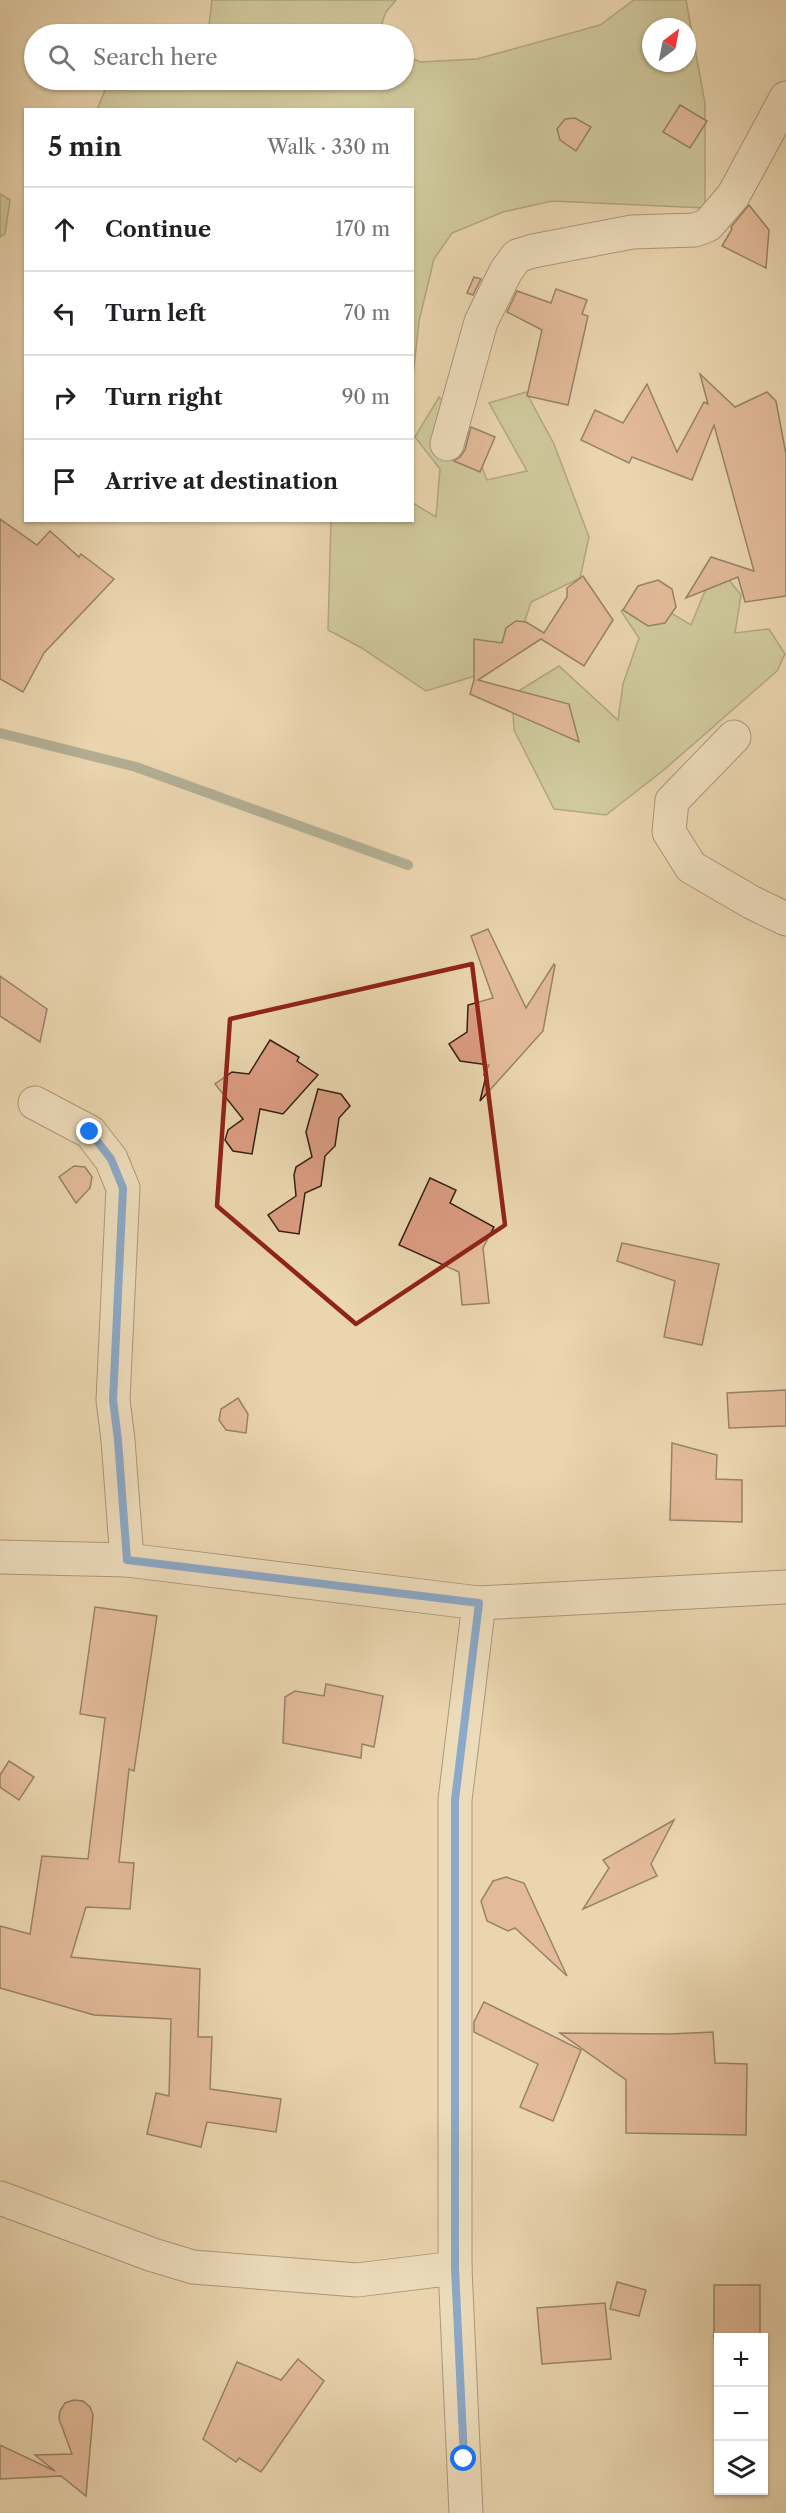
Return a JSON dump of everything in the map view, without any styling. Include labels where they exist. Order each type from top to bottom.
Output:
[{"type":"street","points":[[447,444],[481,322],[506,271],[517,256],[632,232],[695,230],[708,225],[733,196],[786,98]]},
{"type":"street","points":[[734,736],[672,801],[669,831],[691,867],[751,902],[786,919]]},
{"type":"street","points":[[35,1103],[90,1132],[111,1159],[123,1188],[113,1400],[127,1560]]},
{"type":"street","points":[[0,1557],[127,1560],[479,1603],[786,1587]]},
{"type":"street","points":[[466,2513],[455,2268],[455,1800],[479,1603]]},
{"type":"street","points":[[0,2198],[153,2255],[193,2267],[357,2280],[455,2268]]},
{"type":"highlighted area","points":[[472,964],[505,1225],[356,1324],[217,1206],[230,1019]]},
{"type":"green space","points":[[212,0],[396,0],[386,12],[382,24],[209,24]]},
{"type":"green space","points":[[634,0],[686,0],[689,18],[642,18],[642,72],[696,72],[696,54],[705,103],[705,208],[552,201],[503,212],[452,233],[434,259],[419,321],[414,368],[414,108],[98,108],[105,90],[414,90],[414,59],[420,62],[477,59],[600,25]]},
{"type":"green space","points":[[0,194],[10,200],[5,234],[0,237]]},
{"type":"green space","points":[[526,392],[554,444],[589,537],[580,578],[531,602],[523,627],[488,672],[426,691],[360,647],[328,630],[331,522],[414,522],[414,504],[436,517],[440,469],[415,437],[439,397],[464,421],[487,480],[527,471],[489,403]]},
{"type":"green space","points":[[716,564],[741,595],[735,633],[769,629],[785,654],[777,671],[665,769],[606,815],[554,809],[514,730],[512,695],[559,666],[618,720],[623,684],[639,638],[621,611],[641,595],[691,625]]},
{"type":"building","points":[[680,105],[707,121],[690,148],[663,132]]},
{"type":"building","points":[[575,118],[591,127],[576,151],[560,140],[557,129],[565,119]]},
{"type":"building","points":[[749,205],[769,230],[766,268],[722,246],[731,227]]},
{"type":"building","points":[[474,277],[481,279],[473,295],[467,293]]},
{"type":"building","points":[[556,289],[587,300],[582,314],[588,316],[568,405],[527,396],[542,330],[507,312],[517,291],[551,303]]},
{"type":"building","points":[[700,374],[735,407],[767,392],[776,401],[786,454],[786,596],[745,602],[738,577],[686,598],[711,557],[754,571],[714,425],[692,480],[632,457],[629,463],[581,440],[595,410],[623,423],[647,384],[677,452],[704,402],[708,404]]},
{"type":"building","points":[[471,427],[495,437],[480,472],[454,461],[465,450]]},
{"type":"building","points":[[0,519],[37,545],[50,531],[79,557],[81,554],[114,579],[44,653],[23,692],[0,679]]},
{"type":"building","points":[[583,576],[613,620],[584,666],[541,639],[478,680],[569,704],[579,742],[470,694],[474,680],[474,639],[502,643],[506,628],[516,621],[526,622],[544,633],[567,597],[567,588]]},
{"type":"building","points":[[658,580],[672,589],[676,607],[665,623],[648,626],[623,610],[638,586]]},
{"type":"building","points":[[488,929],[526,1008],[555,965],[543,1031],[480,1101],[486,1076],[484,1075],[489,1065],[460,1061],[449,1044],[467,1032],[468,1005],[493,998],[471,936]]},
{"type":"building","points":[[0,976],[47,1009],[40,1042],[0,1016]]},
{"type":"building","points":[[270,1040],[299,1057],[297,1061],[318,1075],[283,1114],[260,1109],[252,1154],[233,1151],[225,1140],[228,1130],[243,1119],[215,1084],[232,1072],[249,1074]]},
{"type":"building","points":[[318,1089],[341,1094],[350,1106],[339,1118],[335,1146],[325,1156],[321,1186],[305,1193],[299,1234],[279,1231],[268,1215],[296,1196],[294,1175],[296,1167],[312,1157],[306,1132]]},
{"type":"building","points":[[74,1166],[85,1167],[92,1177],[90,1188],[76,1203],[59,1177]]},
{"type":"building","points":[[430,1178],[456,1190],[450,1203],[494,1227],[483,1248],[489,1303],[462,1305],[459,1272],[399,1245]]},
{"type":"building","points":[[622,1243],[719,1264],[702,1345],[664,1337],[675,1281],[617,1261]]},
{"type":"building","points":[[786,1390],[786,1426],[729,1428],[727,1393]]},
{"type":"building","points":[[238,1398],[248,1414],[246,1433],[226,1430],[219,1420],[221,1409]]},
{"type":"building","points":[[672,1443],[717,1455],[716,1479],[742,1480],[742,1522],[670,1520]]},
{"type":"building","points":[[95,1607],[157,1616],[134,1771],[129,1769],[119,1862],[134,1863],[130,1909],[86,1907],[71,1957],[200,1969],[198,2037],[212,2037],[210,2089],[281,2099],[276,2132],[207,2122],[201,2147],[147,2134],[156,2093],[169,2096],[171,2019],[94,2015],[0,1988],[0,1926],[30,1934],[42,1856],[88,1859],[105,1718],[80,1714]]},
{"type":"building","points":[[326,1684],[383,1696],[374,1747],[362,1744],[361,1758],[283,1743],[285,1697],[295,1691],[324,1696]]},
{"type":"building","points":[[9,1761],[34,1777],[19,1800],[0,1787],[0,1775]]},
{"type":"building","points":[[674,1820],[651,1864],[657,1876],[583,1909],[609,1868],[603,1860]]},
{"type":"building","points":[[506,1877],[524,1883],[567,1976],[515,1928],[508,1931],[487,1921],[481,1901],[493,1881]]},
{"type":"building","points":[[484,2002],[581,2050],[553,2121],[520,2107],[538,2064],[474,2032],[474,2022]]},
{"type":"building","points":[[713,2032],[715,2063],[747,2064],[746,2135],[626,2133],[626,2080],[560,2033],[670,2034]]},
{"type":"building","points":[[617,2282],[646,2290],[639,2316],[610,2309]]},
{"type":"building","points":[[714,2285],[760,2285],[760,2333],[714,2333]]},
{"type":"building","points":[[605,2303],[611,2359],[542,2364],[537,2308]]},
{"type":"building","points":[[298,2359],[324,2381],[261,2472],[239,2458],[236,2462],[203,2439],[237,2362],[281,2380]]},
{"type":"building","points":[[74,2400],[83,2401],[90,2407],[93,2415],[86,2496],[61,2476],[0,2479],[0,2445],[55,2471],[35,2455],[72,2454],[59,2419],[60,2411],[65,2403]]},
{"type":"waterway","points":[[0,733],[136,767],[408,865]]},
{"type":"route","points":[[90,1132],[111,1159],[123,1188],[113,1400],[127,1560],[479,1603],[455,1800],[455,2268],[464,2459]]}]
